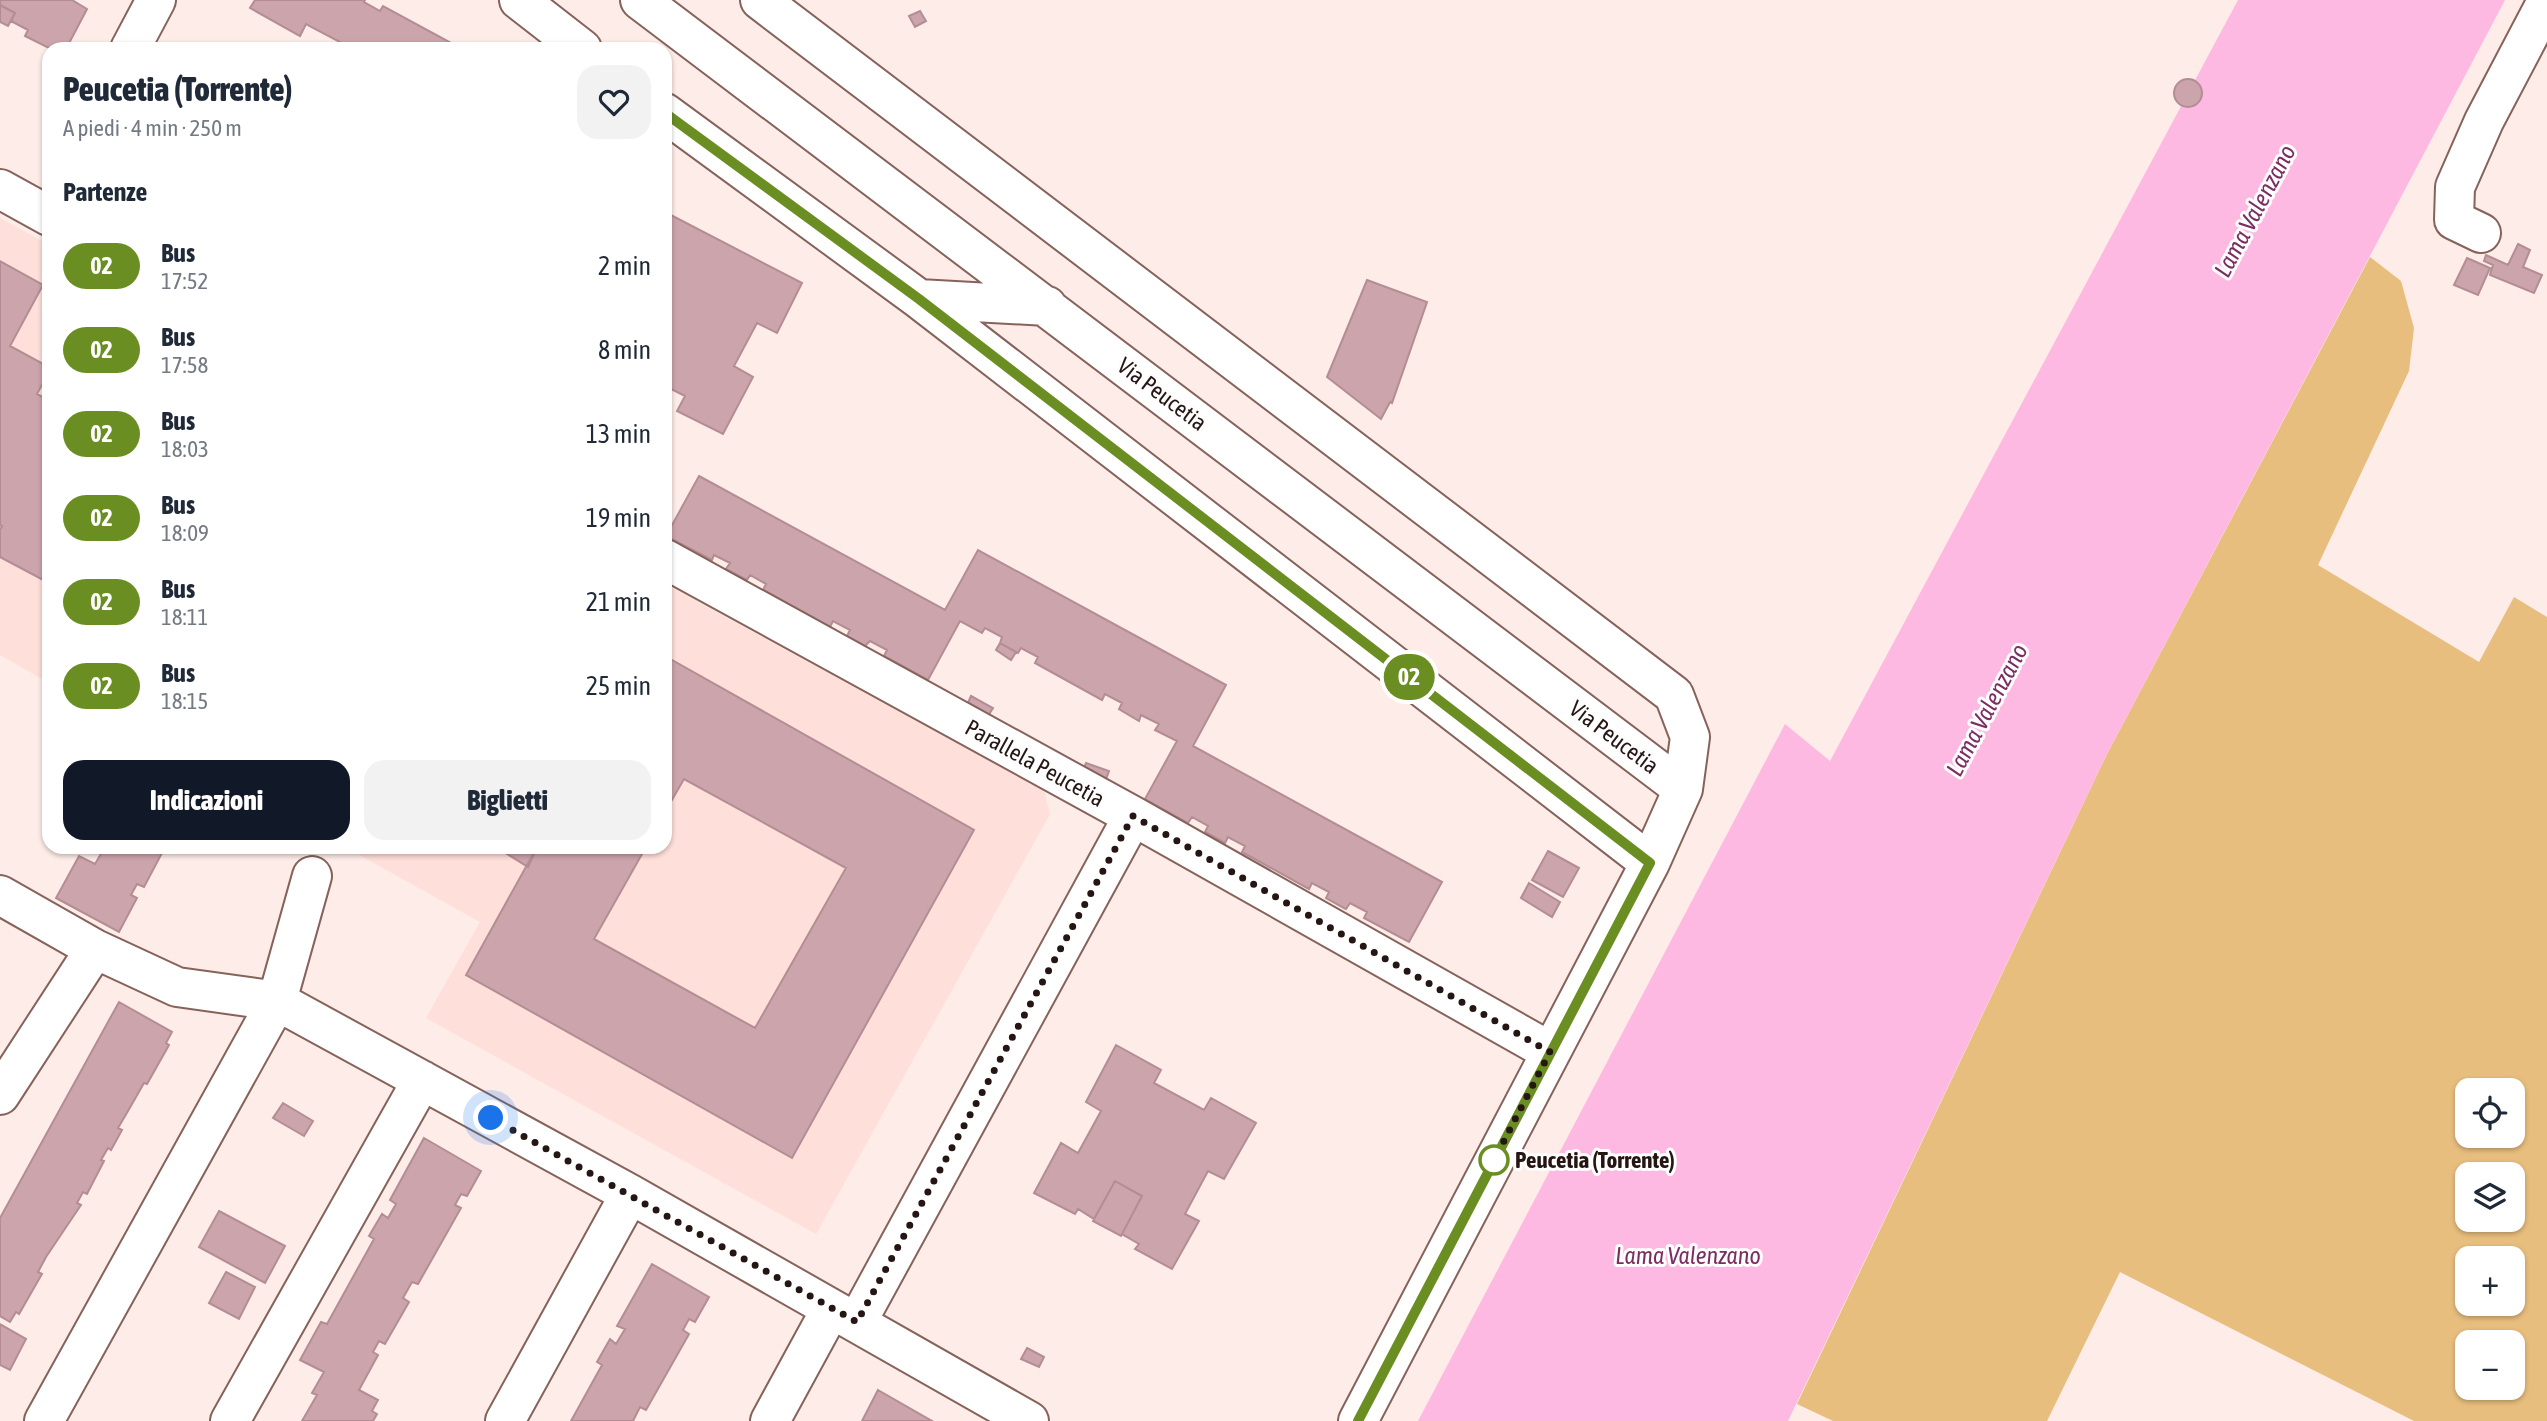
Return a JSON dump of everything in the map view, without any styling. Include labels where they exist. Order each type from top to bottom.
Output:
[{"type":"street","points":[[134,42],[156,0]]},
{"type":"street","points":[[519,0],[573,42]]},
{"type":"street","name":"Via Peucetia","points":[[640,0],[1683,789]]},
{"type":"street","name":"Via Peucetia","points":[[760,0],[1674,695],[1690,737],[1683,789],[1650,863],[1358,1421]]},
{"type":"street","points":[[2481,233],[2454,220],[2455,187],[2484,121],[2547,1]]},
{"type":"street","points":[[672,118],[919,299],[1650,863]]},
{"type":"street","points":[[0,189],[42,208]]},
{"type":"street","points":[[919,299],[1047,306]]},
{"type":"street","name":"Parallela Peucetia","points":[[672,563],[1133,816],[1550,1052]]},
{"type":"street","points":[[770,1421],[844,1315],[1133,816]]},
{"type":"street","points":[[44,1421],[276,1001],[312,876]]},
{"type":"street","points":[[0,895],[95,949],[177,987],[276,1001],[631,1194],[1029,1421]]},
{"type":"street","points":[[0,1095],[95,949]]},
{"type":"street","points":[[230,1421],[422,1080]]},
{"type":"street","points":[[505,1421],[631,1194]]},
{"type":"shaded area","points":[[0,218],[42,241],[42,679],[0,655]]},
{"type":"shaded area","points":[[2370,257],[2401,281],[2414,328],[2409,371],[2318,565],[2479,662],[2514,597],[2547,617],[2547,1421],[2414,1421],[2120,1272],[2047,1421],[1833,1421],[1797,1404],[2106,756]]},
{"type":"shaded area","points":[[672,588],[1044,791],[1050,814],[816,1234],[426,1018],[480,922],[358,854],[672,854]]},
{"type":"water","name":"Lama Valenzano","points":[[2238,0],[2505,0],[2106,756],[1788,1421],[1418,1421],[1785,724],[1830,761]]},
{"type":"building","points":[[0,0],[72,0],[87,9],[70,42],[42,42],[42,44],[25,36],[28,30],[11,21],[15,13],[0,5]]},
{"type":"building","points":[[255,0],[365,0],[364,2],[380,11],[383,6],[449,42],[340,42],[306,24],[300,36],[250,8]]},
{"type":"building","points":[[0,5],[15,13],[8,26],[0,22]]},
{"type":"building","points":[[920,11],[926,21],[915,27],[909,16]]},
{"type":"building","points":[[2188,79],[2198,83],[2202,93],[2198,103],[2188,107],[2178,103],[2174,93],[2178,83]]},
{"type":"building","points":[[672,216],[802,283],[777,333],[757,323],[734,366],[753,377],[723,434],[677,411],[685,396],[672,390]]},
{"type":"building","points":[[2518,244],[2530,250],[2523,267],[2542,275],[2534,293],[2490,275],[2493,265],[2484,261],[2486,255],[2508,265]]},
{"type":"building","points":[[2467,258],[2490,268],[2478,295],[2454,285]]},
{"type":"building","points":[[0,261],[42,284],[10,346],[42,363],[42,385],[37,394],[42,396],[42,579],[0,557]]},
{"type":"building","points":[[1367,280],[1427,302],[1392,403],[1390,402],[1381,419],[1327,377]]},
{"type":"building","points":[[699,476],[945,610],[978,550],[1226,685],[1193,746],[1442,882],[1409,942],[1364,918],[1367,912],[1350,903],[1346,909],[1326,898],[1329,892],[1312,883],[1309,889],[1242,852],[1245,846],[1228,837],[1225,843],[1205,832],[1208,826],[1192,817],[1188,823],[1145,799],[1177,741],[1155,730],[1159,724],[1141,715],[1139,721],[1119,709],[1122,703],[1105,694],[1102,700],[1035,663],[1038,657],[1021,648],[1018,653],[1000,643],[1002,637],[985,628],[982,633],[960,621],[928,680],[884,656],[887,650],[870,641],[865,646],[847,636],[850,630],[833,621],[830,627],[763,590],[766,584],[750,575],[747,580],[726,569],[730,563],[714,555],[712,560],[672,539],[672,525]]},
{"type":"building","points":[[1000,643],[1016,652],[1011,660],[996,650]]},
{"type":"building","points":[[672,660],[974,830],[792,1158],[466,975],[533,854],[642,854],[594,939],[755,1028],[846,868],[684,779],[672,800]]},
{"type":"building","points":[[971,696],[993,708],[988,716],[967,705]]},
{"type":"building","points":[[1086,763],[1109,771],[1106,779],[1084,768]]},
{"type":"building","points":[[1548,851],[1579,868],[1563,897],[1532,880]]},
{"type":"building","points":[[101,854],[161,854],[144,887],[137,884],[131,895],[137,898],[119,932],[56,898],[79,856],[95,864]]},
{"type":"building","points":[[507,854],[534,854],[528,867]]},
{"type":"building","points":[[1529,883],[1560,902],[1552,917],[1521,898]]},
{"type":"building","points":[[119,1002],[172,1032],[166,1043],[169,1045],[118,1128],[122,1130],[111,1150],[108,1148],[101,1160],[104,1161],[87,1194],[83,1192],[77,1203],[81,1205],[46,1257],[38,1272],[42,1274],[19,1314],[16,1312],[10,1322],[0,1316],[0,1218]]},
{"type":"building","points":[[1116,1045],[1161,1070],[1154,1083],[1204,1110],[1211,1098],[1256,1123],[1224,1179],[1208,1171],[1185,1214],[1199,1221],[1172,1269],[1135,1249],[1139,1244],[1122,1234],[1142,1196],[1115,1181],[1094,1219],[1078,1209],[1075,1214],[1034,1193],[1061,1143],[1078,1153],[1101,1111],[1086,1102]]},
{"type":"building","points":[[283,1103],[313,1121],[304,1136],[273,1118]]},
{"type":"building","points":[[424,1138],[481,1171],[467,1196],[461,1194],[455,1205],[461,1208],[418,1284],[412,1282],[403,1298],[409,1302],[385,1344],[379,1341],[373,1352],[378,1355],[359,1390],[378,1400],[372,1411],[377,1414],[373,1421],[302,1421],[317,1395],[312,1393],[324,1372],[300,1360],[321,1322],[327,1324],[374,1239],[369,1236],[382,1214],[388,1218],[396,1204],[390,1200]]},
{"type":"building","points":[[1115,1181],[1142,1196],[1121,1236],[1093,1221]]},
{"type":"building","points":[[219,1211],[285,1246],[265,1283],[199,1247]]},
{"type":"building","points":[[652,1264],[709,1297],[695,1322],[689,1319],[683,1330],[689,1334],[646,1410],[640,1407],[633,1421],[571,1421],[602,1365],[597,1362],[610,1339],[616,1344],[625,1329],[617,1326]]},
{"type":"building","points":[[226,1272],[255,1287],[239,1319],[209,1303]]},
{"type":"building","points":[[0,1324],[26,1339],[10,1370],[0,1365]]},
{"type":"building","points":[[1027,1348],[1044,1357],[1039,1367],[1021,1359]]},
{"type":"building","points":[[878,1390],[932,1421],[862,1421]]},
{"type":"bus line","name":"02","points":[[672,118],[919,299],[1650,863],[1358,1421]]},
{"type":"place","name":"Peucetia (Torrente)","points":[[1494,1160]]},
{"type":"route","points":[[491,1118],[857,1322],[1133,816],[1550,1052],[1494,1160]]}]
